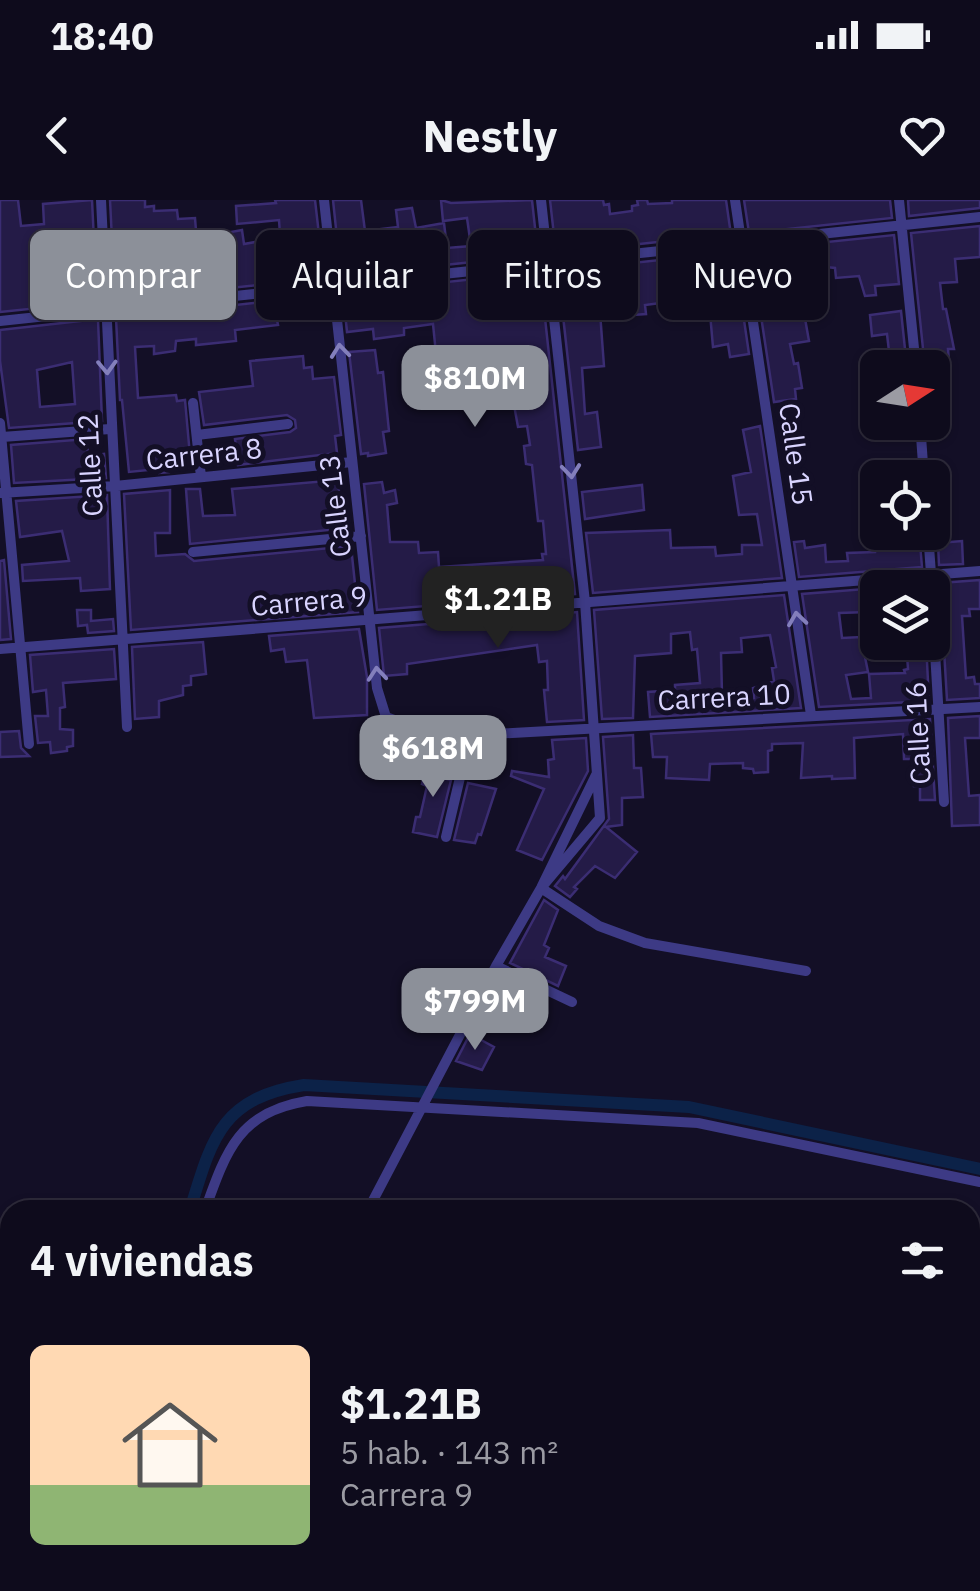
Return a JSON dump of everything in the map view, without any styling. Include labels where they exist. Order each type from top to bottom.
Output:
[{"type":"street","name":"Calle 12","points":[[101,200],[102,230]]},
{"type":"street","name":"Calle 13","points":[[324,200],[327,230]]},
{"type":"street","points":[[541,200],[545,230]]},
{"type":"street","name":"Calle 15","points":[[735,200],[740,230]]},
{"type":"street","points":[[898,200],[914,350]]},
{"type":"street","points":[[828,233],[980,217]]},
{"type":"street","points":[[0,321],[30,318]]},
{"type":"street","name":"Calle 12","points":[[105,320],[127,727]]},
{"type":"street","name":"Calle 13","points":[[337,320],[378,688],[386,717],[440,737],[470,735]]},
{"type":"street","points":[[542,888],[600,818],[585,602],[555,320]]},
{"type":"street","name":"Calle 15","points":[[753,320],[811,715]]},
{"type":"street","points":[[193,403],[201,477]]},
{"type":"street","points":[[0,422],[29,744]]},
{"type":"street","points":[[196,435],[288,424]]},
{"type":"street","points":[[2,437],[110,428]]},
{"type":"street","name":"Carrera 8","points":[[4,493],[352,462]]},
{"type":"street","points":[[193,552],[361,536]]},
{"type":"street","name":"Carrera 9","points":[[950,573],[980,571]]},
{"type":"street","name":"Carrera 9","points":[[0,650],[860,580]]},
{"type":"street","name":"Calle 16","points":[[936,660],[944,802]]},
{"type":"street","name":"Carrera 10","points":[[470,735],[980,707]]},
{"type":"street","points":[[446,836],[470,735]]},
{"type":"street","points":[[373,1200],[496,966],[542,888],[596,774]]},
{"type":"street","points":[[542,888],[599,926],[645,943],[806,971]]},
{"type":"street","points":[[496,966],[572,1002]]},
{"type":"street","points":[[209,1200],[238,1135],[272,1108],[307,1101],[698,1123],[980,1182]]},
{"type":"building","points":[[0,200],[18,200],[21,226],[44,224],[43,204],[92,200],[93,230],[30,230],[30,309],[0,312]]},
{"type":"building","points":[[110,200],[145,200],[145,207],[154,206],[154,211],[177,210],[178,219],[195,218],[196,230],[112,230]]},
{"type":"building","points":[[275,200],[315,200],[318,230],[280,230],[279,220],[237,224],[236,206],[276,203]]},
{"type":"building","points":[[333,200],[361,200],[365,230],[336,230]]},
{"type":"building","points":[[441,200],[532,200],[535,230],[469,230],[467,218],[443,221]]},
{"type":"building","points":[[550,200],[603,200],[604,205],[609,204],[610,214],[632,211],[637,200],[647,200],[648,204],[726,200],[730,230],[658,230],[658,242],[638,244],[638,230],[553,230]]},
{"type":"building","points":[[744,200],[890,200],[892,218],[749,230]]},
{"type":"building","points":[[908,200],[980,200],[980,208],[909,216]]},
{"type":"building","points":[[412,208],[416,228],[444,223],[445,230],[373,230],[398,227],[396,210]]},
{"type":"building","points":[[980,226],[980,257],[955,259],[957,282],[940,283],[954,349],[923,350],[911,233]]},
{"type":"building","points":[[242,230],[244,244],[256,242],[256,285],[236,287],[236,231]]},
{"type":"building","points":[[894,235],[899,284],[875,286],[876,295],[865,296],[859,276],[836,278],[835,268],[828,267],[828,242]]},
{"type":"building","points":[[468,246],[468,262],[448,265],[448,248]]},
{"type":"building","points":[[658,260],[658,303],[645,305],[646,314],[638,315],[638,262]]},
{"type":"building","points":[[468,280],[468,320],[545,320],[575,594],[377,610],[364,484],[382,482],[384,493],[395,490],[397,503],[387,505],[390,542],[418,542],[419,553],[438,552],[439,567],[543,560],[542,554],[546,554],[532,465],[526,464],[524,446],[530,445],[527,426],[518,427],[514,405],[477,410],[474,387],[487,384],[484,363],[463,366],[464,380],[439,384],[433,324],[404,328],[404,335],[374,339],[373,329],[347,332],[346,320],[448,320],[448,282]]},
{"type":"building","points":[[256,303],[256,320],[277,320],[278,325],[235,330],[236,341],[196,345],[196,339],[176,341],[175,351],[154,354],[154,346],[135,347],[138,398],[176,395],[177,401],[185,400],[191,467],[169,468],[169,472],[159,473],[158,469],[129,472],[116,320],[236,320],[236,305]]},
{"type":"building","points":[[901,311],[905,350],[889,350],[887,334],[872,336],[870,315]]},
{"type":"building","points":[[98,320],[102,421],[9,428],[0,330]],"holes":[[[72,362],[75,404],[40,407],[37,370]]]},
{"type":"building","points":[[563,320],[601,320],[604,366],[582,368],[585,414],[597,412],[601,447],[578,450]]},
{"type":"building","points":[[711,320],[744,320],[749,354],[730,357],[728,344],[713,347]]},
{"type":"building","points":[[762,320],[805,320],[809,341],[790,344],[802,388],[795,389],[796,399],[774,402]]},
{"type":"building","points":[[375,350],[378,373],[383,372],[389,431],[383,432],[386,453],[368,456],[361,454],[349,352]]},
{"type":"building","points":[[303,356],[304,368],[312,367],[313,379],[334,377],[341,435],[335,436],[337,453],[238,465],[235,439],[290,432],[296,428],[295,420],[287,415],[204,425],[199,392],[253,386],[250,361]]},
{"type":"building","points":[[760,426],[782,578],[593,593],[586,533],[670,530],[671,548],[715,547],[716,556],[742,554],[742,545],[762,545],[757,514],[739,515],[733,476],[751,472],[743,430]]},
{"type":"building","points":[[87,439],[88,456],[104,454],[106,478],[14,483],[11,445]]},
{"type":"building","points":[[338,480],[340,503],[347,502],[349,528],[190,544],[186,489],[200,489],[203,516],[235,515],[232,489]]},
{"type":"building","points":[[642,485],[644,510],[585,519],[582,492]]},
{"type":"building","points":[[170,490],[170,533],[155,533],[156,556],[185,554],[194,561],[351,546],[358,612],[131,630],[124,494]]},
{"type":"building","points":[[107,495],[110,589],[81,591],[80,578],[23,581],[22,565],[69,561],[62,531],[20,537],[16,501]]},
{"type":"building","points":[[804,541],[805,548],[825,545],[826,562],[848,561],[847,553],[921,550],[922,567],[799,577],[794,542]]},
{"type":"building","points":[[962,541],[963,564],[939,565],[938,550],[950,550],[950,542]]},
{"type":"building","points":[[4,560],[11,639],[0,640],[0,561]]},
{"type":"building","points":[[980,580],[980,609],[969,609],[970,616],[962,616],[966,678],[974,677],[975,684],[980,684],[980,698],[947,700],[945,660],[950,660],[950,582]]},
{"type":"building","points":[[860,589],[860,612],[839,613],[842,638],[860,637],[860,660],[866,660],[868,672],[846,675],[851,699],[871,698],[869,674],[905,673],[907,660],[927,660],[929,701],[819,707],[802,594]]},
{"type":"building","points":[[784,595],[801,708],[650,717],[648,692],[700,683],[697,649],[692,650],[690,632],[671,634],[671,653],[635,656],[633,718],[602,719],[594,610]],"holes":[[[770,635],[776,667],[772,668],[774,681],[753,688],[754,698],[726,698],[722,694],[721,653],[742,652],[741,638]]]},
{"type":"building","points":[[77,610],[91,610],[91,621],[113,619],[114,631],[88,633],[87,625],[78,626]]},
{"type":"building","points":[[577,612],[584,720],[547,722],[547,661],[539,662],[537,645],[407,664],[407,674],[384,676],[379,628]]},
{"type":"building","points":[[359,629],[367,677],[367,715],[314,718],[307,660],[286,662],[284,649],[271,651],[269,636]]},
{"type":"building","points":[[203,642],[206,674],[191,676],[191,685],[183,686],[183,695],[159,701],[159,717],[135,719],[132,647]]},
{"type":"building","points":[[114,649],[116,679],[63,683],[65,707],[60,708],[60,729],[73,730],[73,746],[51,753],[50,742],[38,743],[35,716],[48,716],[46,690],[33,692],[30,655]]},
{"type":"building","points":[[980,716],[980,738],[965,738],[969,796],[980,795],[980,825],[952,826],[948,718]]},
{"type":"building","points":[[930,719],[935,800],[920,800],[920,786],[914,786],[913,759],[904,759],[903,734],[854,738],[855,778],[801,778],[803,743],[772,744],[768,772],[754,773],[753,769],[743,768],[743,763],[710,764],[709,780],[666,778],[667,757],[653,757],[651,734]]},
{"type":"building","points":[[19,731],[21,748],[29,756],[0,757],[0,732]]},
{"type":"building","points":[[633,735],[634,768],[641,768],[643,797],[622,798],[622,825],[606,827],[637,852],[615,878],[595,866],[574,887],[577,889],[570,897],[555,886],[563,876],[565,879],[609,819],[603,737]]},
{"type":"building","points":[[586,738],[588,771],[542,860],[517,850],[544,789],[511,776],[512,771],[549,777],[548,760],[554,759],[552,740]]},
{"type":"building","points":[[428,761],[454,766],[452,771],[436,772],[435,776],[451,780],[437,837],[413,832],[427,786],[422,784]]},
{"type":"building","points":[[468,783],[496,789],[475,843],[454,840]]},
{"type":"building","points":[[544,900],[558,910],[544,945],[549,948],[545,957],[566,966],[558,986],[510,963]]},
{"type":"building","points":[[501,978],[529,991],[507,1025],[482,1012]]},
{"type":"building","points":[[470,1034],[494,1047],[482,1070],[456,1061]]},
{"type":"waterway","points":[[193,1200],[214,1142],[237,1111],[276,1091],[304,1085],[689,1107],[980,1169]]}]
